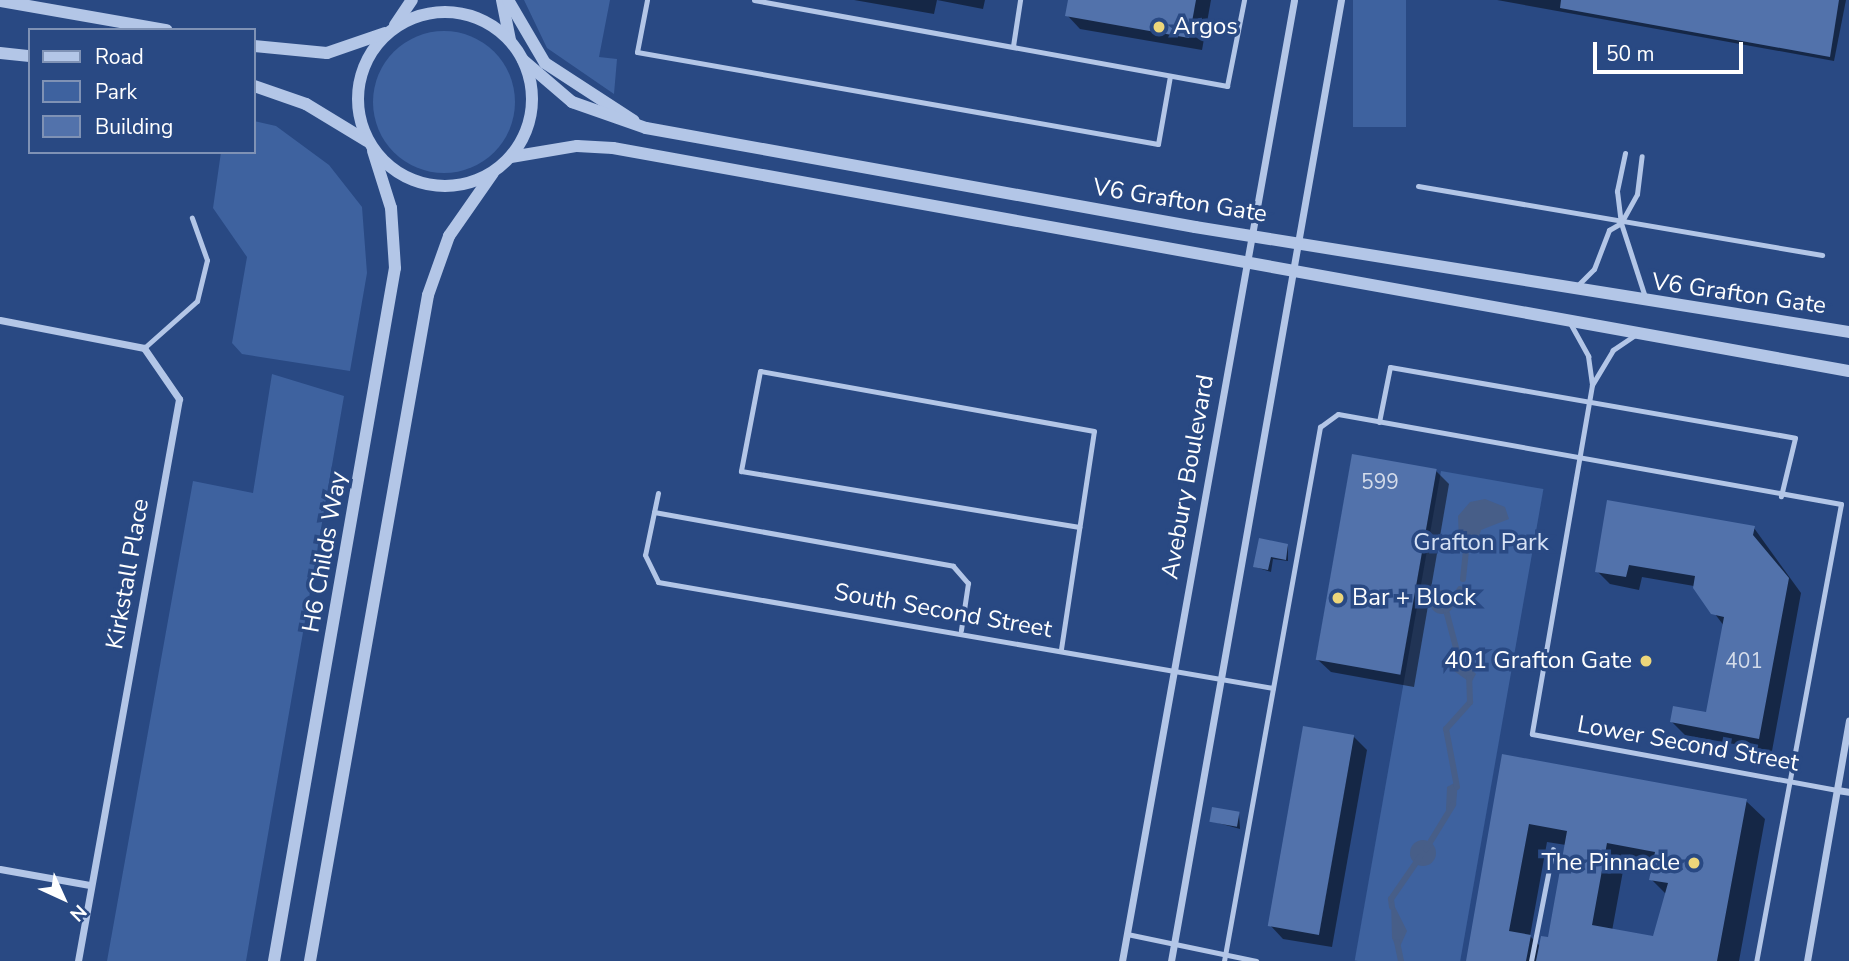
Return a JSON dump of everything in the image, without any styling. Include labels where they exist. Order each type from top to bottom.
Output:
[{"type":"street","points":[[370,146],[357,95],[372,50],[391,30],[412,0]]},
{"type":"street","points":[[502,0],[510,40]]},
{"type":"street","points":[[508,0],[545,63],[646,128]]},
{"type":"street","name":"Avebury Boulevard","points":[[1122,961],[1294,0]]},
{"type":"street","points":[[1171,961],[1341,0]]},
{"type":"street","points":[[0,1],[155,28]]},
{"type":"street","points":[[256,47],[327,52],[391,30],[416,16],[454,13],[490,24],[510,40],[523,60],[532,110],[512,157],[493,173],[442,250],[415,363],[310,961]]},
{"type":"street","points":[[0,53],[28,56]]},
{"type":"street","name":"V6 Grafton Gate","points":[[523,60],[572,102],[646,128],[1195,227],[1300,240],[1648,302],[1849,332]]},
{"type":"street","points":[[256,87],[306,104],[370,146],[392,170],[442,187],[493,173]]},
{"type":"street","name":"H6 Childs Way","points":[[274,961],[369,422],[395,252],[391,208],[370,146]]},
{"type":"street","name":"V6 Grafton Gate","points":[[512,157],[577,146],[612,148],[1294,275],[1849,371]]},
{"type":"street","points":[[0,320],[144,348]]},
{"type":"street","name":"Kirkstall Place","points":[[78,961],[179,398],[144,348]]},
{"type":"street","points":[[1807,961],[1849,721]]},
{"type":"street","points":[[1837,790],[1849,792]]},
{"type":"street","points":[[0,869],[90,885]]},
{"type":"lane","points":[[647,0],[638,52],[1158,144],[1170,76]]},
{"type":"lane","points":[[754,0],[1227,86],[1244,0]]},
{"type":"lane","points":[[1013,46],[1020,0]]},
{"type":"lane","points":[[1625,153],[1617,191],[1621,223],[1648,302]]},
{"type":"lane","points":[[1574,289],[1594,269],[1609,230],[1621,223],[1637,194],[1642,156]]},
{"type":"lane","points":[[1418,186],[1621,223],[1822,255]]},
{"type":"lane","points":[[144,348],[197,301],[207,260],[192,218]]},
{"type":"lane","points":[[1570,323],[1588,356],[1592,385],[1578,459]]},
{"type":"lane","points":[[1592,385],[1613,350],[1637,334]]},
{"type":"lane","points":[[1380,422],[1390,367],[1796,438],[1781,496]]},
{"type":"lane","points":[[1061,649],[1094,431],[760,371],[741,471],[1079,527]]},
{"type":"lane","points":[[1224,958],[1320,428],[1338,414],[1781,496],[1841,504],[1787,780],[1756,961]]},
{"type":"lane","name":"Lower Second Street","points":[[1578,459],[1532,734],[1837,790]]},
{"type":"lane","points":[[658,493],[654,512],[953,566],[968,583],[961,630]]},
{"type":"lane","name":"South Second Street","points":[[654,512],[645,555],[658,582],[961,630],[1273,688]]},
{"type":"lane","points":[[1531,961],[1553,849]]},
{"type":"lane","points":[[1127,934],[1224,958],[1256,961]]},
{"type":"green space","points":[[524,0],[610,0],[599,57],[617,59],[614,94],[547,48]]},
{"type":"green space","points":[[1353,0],[1406,0],[1406,127],[1353,127]]},
{"type":"green space","points":[[444,31],[471,36],[495,51],[510,75],[515,102],[510,129],[495,153],[471,168],[444,173],[417,168],[393,153],[378,129],[373,102],[378,75],[393,51],[417,36]]},
{"type":"green space","points":[[256,121],[276,126],[329,165],[362,207],[367,273],[350,371],[242,354],[232,343],[247,257],[213,208],[221,154],[256,154]]},
{"type":"green space","points":[[272,374],[344,396],[246,961],[107,961],[193,481],[253,493]]},
{"type":"green space","name":"Grafton Park","points":[[1441,471],[1543,489],[1460,961],[1355,960]]},
{"type":"shaded area","points":[[1485,499],[1505,507],[1509,519],[1481,530],[1477,544],[1466,548],[1459,540],[1458,516],[1470,502]]},
{"type":"shaded area","points":[[1442,590],[1450,594],[1454,602],[1450,610],[1442,614],[1434,610],[1430,602],[1434,594]]},
{"type":"shaded area","points":[[1456,653],[1476,674],[1471,683],[1454,671]]},
{"type":"shaded area","points":[[1458,781],[1456,805],[1446,810],[1447,787]]},
{"type":"shaded area","points":[[1423,840],[1432,844],[1436,853],[1432,862],[1423,866],[1414,862],[1410,853],[1414,844]]},
{"type":"shaded area","points":[[1391,899],[1407,931],[1398,951],[1392,938]]},
{"type":"building","name":"Argos","points":[[1068,0],[1196,0],[1189,38],[1065,16]]},
{"type":"building","points":[[1561,0],[1839,0],[1830,57],[1560,8]]},
{"type":"building","points":[[1352,454],[1437,469],[1400,675],[1316,660]]},
{"type":"building","points":[[1607,500],[1755,526],[1753,535],[1789,578],[1759,739],[1670,722],[1673,706],[1706,712],[1724,617],[1711,614],[1693,588],[1695,576],[1629,565],[1626,577],[1595,572]]},
{"type":"building","points":[[1259,538],[1288,544],[1286,560],[1271,557],[1268,570],[1253,567]]},
{"type":"building","points":[[1303,726],[1354,735],[1319,935],[1268,926]]},
{"type":"building","name":"The Pinnacle","points":[[1502,754],[1747,799],[1717,961],[1536,961],[1541,936],[1548,937],[1567,831],[1529,824],[1509,931],[1531,935],[1526,961],[1466,961]],"holes":[[[1607,843],[1655,852],[1649,880],[1668,883],[1653,936],[1592,925]]]},
{"type":"building","points":[[1212,807],[1240,812],[1237,827],[1209,822]]},
{"type":"waterway","points":[[1463,579],[1466,548]]},
{"type":"waterway","points":[[1459,659],[1446,610],[1460,589]]},
{"type":"waterway","points":[[1457,787],[1446,729],[1470,702],[1469,678]]},
{"type":"waterway","points":[[1426,849],[1453,805]]},
{"type":"waterway","points":[[1392,907],[1391,899],[1420,857]]},
{"type":"waterway","points":[[1397,942],[1401,961]]},
{"type":"place","name":"Argos","points":[[1159,27]]},
{"type":"place","name":"Bar + Block","points":[[1338,598]]},
{"type":"place","name":"401 Grafton Gate","points":[[1646,661]]},
{"type":"place","name":"The Pinnacle","points":[[1694,863]]}]
